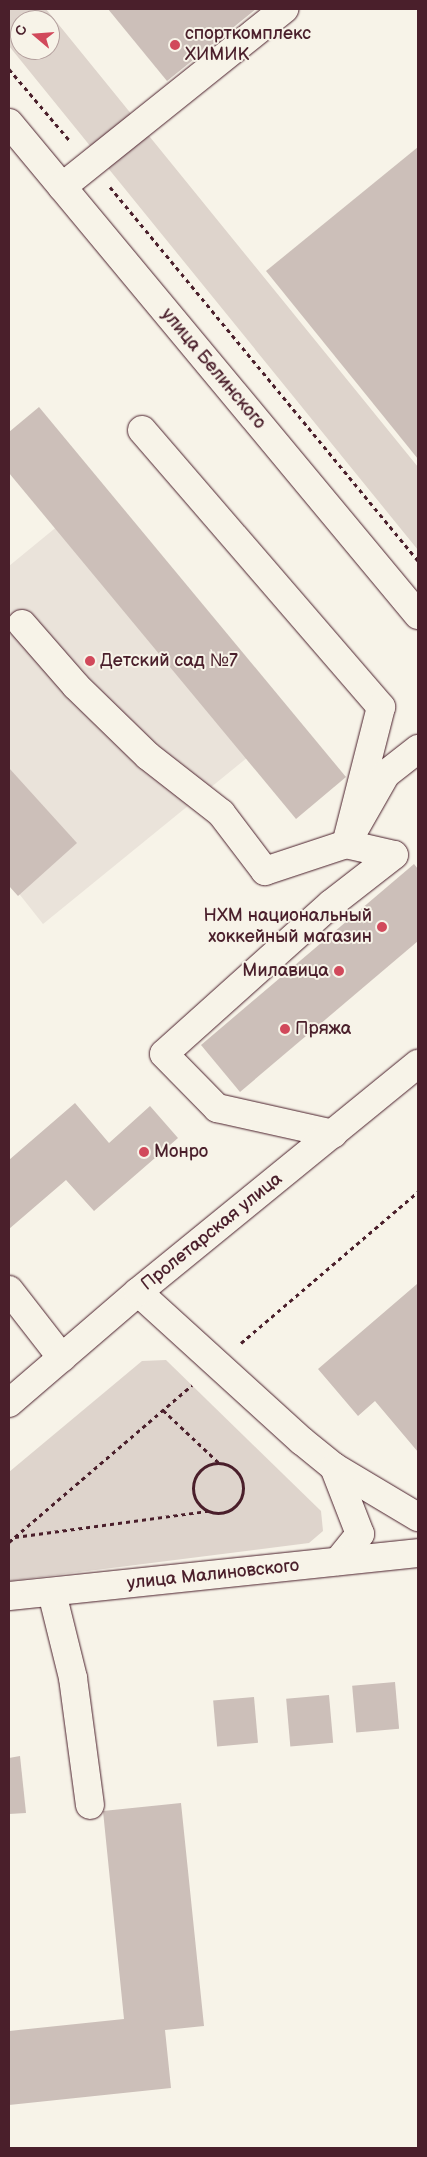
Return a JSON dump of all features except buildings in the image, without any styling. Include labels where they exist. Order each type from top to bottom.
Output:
[{"type":"street","points":[[62,187],[89,162],[284,9]]},
{"type":"street","name":"улица Белинского","points":[[9,124],[418,615]]},
{"type":"street","points":[[142,430],[381,707],[346,844]]},
{"type":"street","points":[[22,624],[76,686],[148,756],[222,813],[265,871],[346,844],[394,855],[331,904],[164,1054],[217,1108],[333,1134]]},
{"type":"street","points":[[346,844],[386,774],[418,749]]},
{"type":"street","name":"Пролетарская улица","points":[[9,1403],[138,1292],[418,1064]]},
{"type":"street","points":[[9,1290],[62,1358]]},
{"type":"street","points":[[138,1292],[302,1441],[334,1467],[418,1517]]},
{"type":"street","points":[[334,1467],[360,1534],[338,1561]]},
{"type":"street","name":"улица Малиновского","points":[[9,1596],[52,1593],[418,1553]]},
{"type":"street","points":[[52,1593],[73,1678],[90,1805]]},
{"type":"path","points":[[9,69],[179,267],[418,561]]},
{"type":"path","points":[[163,1410],[219,1463],[238,1473],[242,1494],[233,1508],[217,1514],[208,1511],[194,1498],[195,1478],[209,1465],[219,1463]]},
{"type":"path","points":[[14,1537],[208,1511]]},
{"type":"shaded area","points":[[9,9],[46,9],[10,10],[10,47]]},
{"type":"shaded area","points":[[60,26],[418,467],[418,550],[20,60],[60,60]]},
{"type":"shaded area","name":"Детский сад №7","points":[[59,525],[248,757],[43,924],[9,881],[9,566]]},
{"type":"shaded area","points":[[166,1360],[321,1511],[323,1531],[309,1543],[9,1581],[9,1472],[142,1361]]},
{"type":"place","name":"спорткомплекс ХИМИК","points":[[175,45]]},
{"type":"place","name":"Детский сад №7","points":[[90,661]]},
{"type":"place","name":"НХМ национальный хоккейный магазин","points":[[382,927]]},
{"type":"place","name":"Милавица","points":[[339,971]]},
{"type":"place","name":"Пряжа","points":[[285,1029]]},
{"type":"place","name":"Монро","points":[[144,1152]]}]
